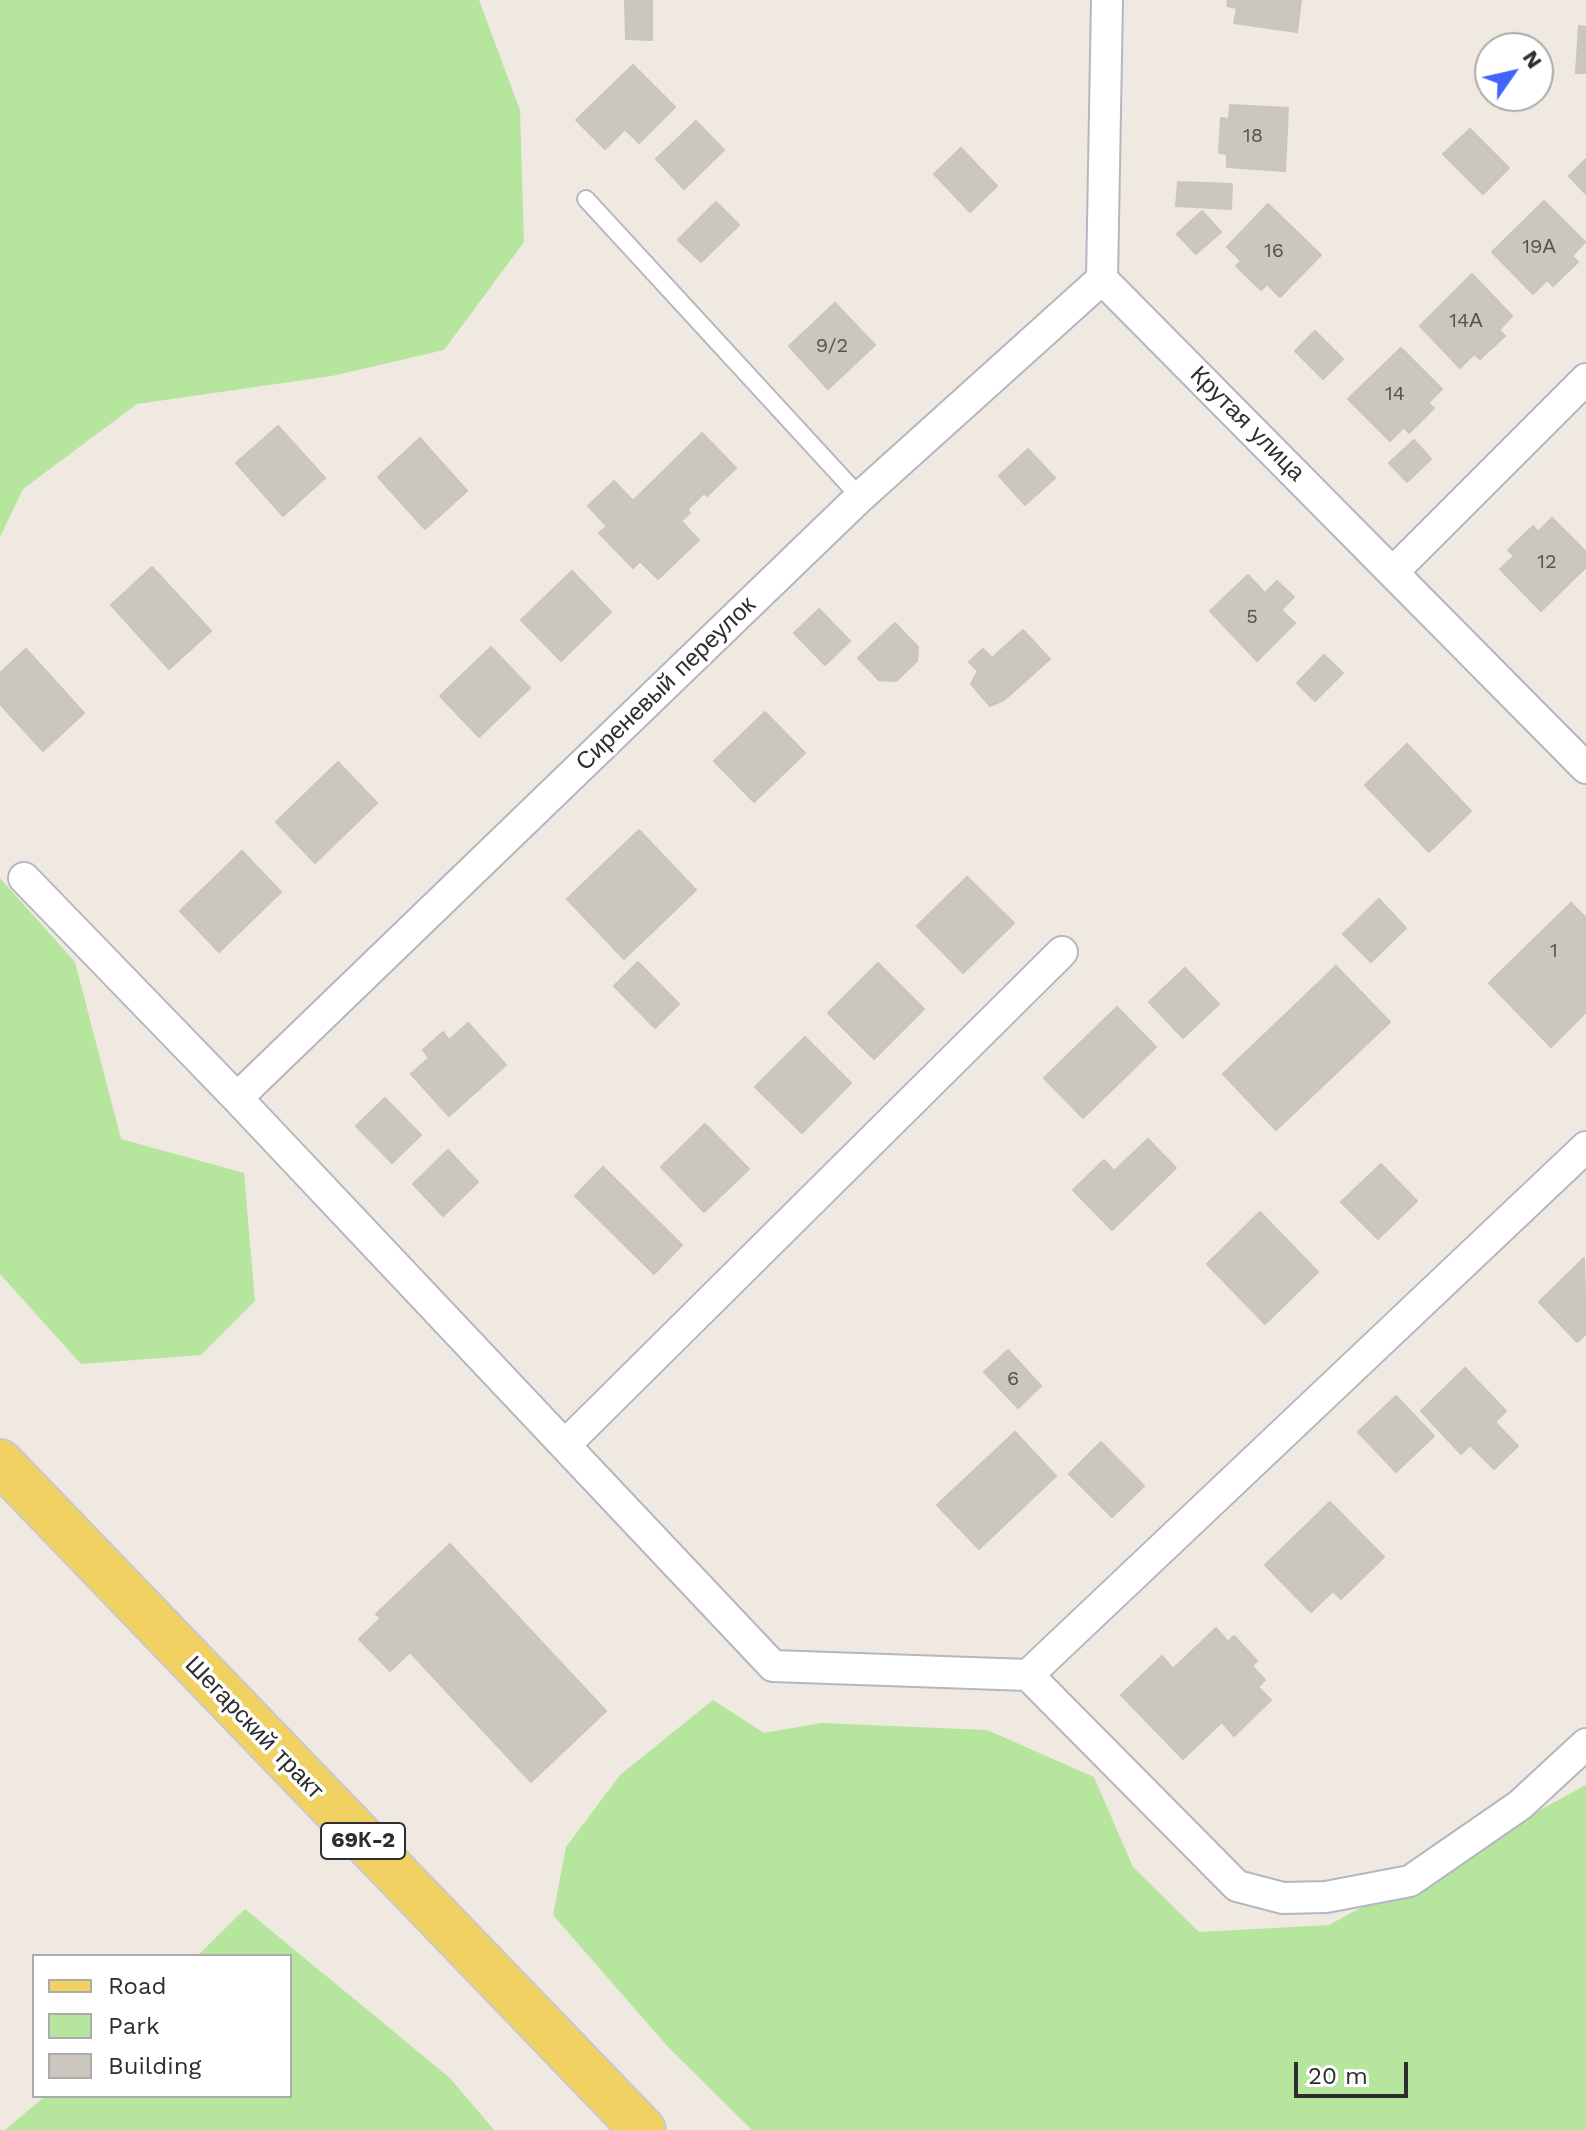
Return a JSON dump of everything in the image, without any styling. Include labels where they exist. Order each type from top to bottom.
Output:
[{"type":"main road","name":"Шегарский тракт","points":[[0,1462],[643,2130]]},
{"type":"street","points":[[1102,279],[1107,0]]},
{"type":"street","name":"Сиреневый переулок","points":[[237,1098],[860,497],[1102,279]]},
{"type":"street","name":"Крутая улица","points":[[1102,279],[1586,768]]},
{"type":"street","points":[[1394,571],[1586,379]]},
{"type":"street","points":[[24,878],[237,1098],[773,1666],[1028,1675],[1237,1886],[1283,1898],[1326,1897],[1410,1881],[1520,1805],[1586,1744]]},
{"type":"street","points":[[565,1445],[1062,952]]},
{"type":"street","points":[[1028,1675],[1586,1147]]},
{"type":"lane","points":[[586,199],[860,497]]},
{"type":"green space","points":[[0,0],[479,0],[520,110],[524,242],[444,350],[332,376],[137,404],[23,489],[0,537]]},
{"type":"green space","points":[[0,878],[75,962],[121,1139],[244,1173],[255,1301],[201,1355],[81,1364],[0,1274]]},
{"type":"green space","points":[[713,1700],[764,1733],[821,1723],[987,1730],[1094,1777],[1133,1867],[1199,1932],[1329,1925],[1586,1785],[1586,2130],[752,2130],[669,2048],[553,1915],[566,1847],[620,1775]]},
{"type":"green space","points":[[245,1909],[450,2078],[494,2130],[5,2130],[43,2098],[292,2098],[292,1954],[199,1954]]},
{"type":"building","points":[[625,0],[652,0],[652,40],[626,39]]},
{"type":"building","points":[[1228,0],[1301,0],[1297,32],[1234,23],[1237,8],[1227,6]]},
{"type":"building","points":[[1579,26],[1586,27],[1586,73],[1576,73]]},
{"type":"building","points":[[633,65],[675,107],[639,143],[625,129],[605,149],[576,120]]},
{"type":"building","points":[[1230,105],[1288,108],[1285,171],[1227,167],[1227,154],[1219,153],[1221,118],[1229,119]]},
{"type":"building","points":[[696,121],[724,150],[684,189],[656,159]]},
{"type":"building","points":[[1470,129],[1509,168],[1483,194],[1443,154]]},
{"type":"building","points":[[961,148],[997,186],[970,212],[934,174]]},
{"type":"building","points":[[1586,159],[1586,194],[1569,176]]},
{"type":"building","points":[[1178,182],[1232,184],[1231,209],[1176,206]]},
{"type":"building","points":[[1544,201],[1585,242],[1572,256],[1578,262],[1553,286],[1547,280],[1533,294],[1492,252]]},
{"type":"building","points":[[716,202],[739,225],[701,262],[678,240]]},
{"type":"building","points":[[1268,204],[1321,255],[1280,297],[1267,284],[1261,290],[1236,266],[1241,261],[1227,247]]},
{"type":"building","points":[[1202,211],[1221,232],[1196,254],[1177,234]]},
{"type":"building","points":[[1472,274],[1512,316],[1499,330],[1505,336],[1480,359],[1474,354],[1460,368],[1420,326]]},
{"type":"building","points":[[835,303],[875,345],[828,389],[789,346]]},
{"type":"building","points":[[1315,331],[1343,359],[1323,379],[1295,351]]},
{"type":"building","points":[[1401,348],[1442,389],[1428,403],[1434,408],[1409,433],[1404,427],[1390,441],[1348,399]]},
{"type":"building","points":[[278,426],[325,478],[283,516],[236,463]]},
{"type":"building","points":[[702,433],[736,468],[687,510],[690,513],[681,521],[699,540],[658,579],[640,561],[633,568],[599,533],[607,526],[588,506],[614,481],[633,501]]},
{"type":"building","points":[[420,438],[467,491],[425,529],[378,477]]},
{"type":"building","points":[[1414,440],[1431,459],[1407,482],[1389,463]]},
{"type":"building","points":[[1028,449],[1055,478],[1025,505],[999,476]]},
{"type":"building","points":[[1552,518],[1586,552],[1586,567],[1541,611],[1500,569],[1514,556],[1508,550],[1533,526],[1538,532]]},
{"type":"building","points":[[152,567],[211,631],[169,669],[111,605]]},
{"type":"building","points":[[572,571],[611,612],[561,661],[521,620]]},
{"type":"building","points":[[1248,575],[1265,593],[1277,581],[1294,597],[1281,610],[1295,623],[1257,661],[1210,611]]},
{"type":"building","points":[[819,609],[850,641],[825,665],[794,633]]},
{"type":"building","points":[[895,623],[918,647],[917,661],[896,681],[879,680],[858,658]]},
{"type":"building","points":[[1023,630],[1050,659],[1004,700],[990,706],[971,684],[978,671],[969,662],[983,649],[992,658]]},
{"type":"building","points":[[491,647],[530,688],[479,737],[440,696]]},
{"type":"building","points":[[26,649],[84,713],[43,751],[0,704],[0,673]]},
{"type":"building","points":[[1324,655],[1343,673],[1315,701],[1297,683]]},
{"type":"building","points":[[765,712],[805,753],[754,802],[714,761]]},
{"type":"building","points":[[1407,744],[1471,811],[1429,852],[1365,785]]},
{"type":"building","points":[[338,762],[377,803],[315,863],[276,822]]},
{"type":"building","points":[[639,830],[696,890],[624,959],[567,899]]},
{"type":"building","points":[[242,851],[281,892],[219,952],[180,911]]},
{"type":"building","points":[[967,877],[1014,923],[963,973],[917,926]]},
{"type":"building","points":[[1379,899],[1406,928],[1371,962],[1343,934]]},
{"type":"building","points":[[1571,903],[1586,918],[1586,1012],[1551,1047],[1489,983]]},
{"type":"building","points":[[638,962],[679,1004],[655,1028],[614,986]]},
{"type":"building","points":[[878,963],[924,1009],[874,1059],[828,1013]]},
{"type":"building","points":[[1336,966],[1390,1022],[1276,1130],[1223,1074]]},
{"type":"building","points":[[1185,968],[1219,1004],[1183,1038],[1149,1002]]},
{"type":"building","points":[[1117,1007],[1156,1047],[1083,1118],[1044,1078]]},
{"type":"building","points":[[468,1023],[506,1065],[449,1116],[411,1074],[429,1058],[423,1050],[443,1032],[449,1040]]},
{"type":"building","points":[[805,1037],[851,1083],[802,1133],[755,1087]]},
{"type":"building","points":[[385,1098],[421,1135],[392,1163],[356,1126]]},
{"type":"building","points":[[705,1124],[749,1169],[704,1212],[661,1167]]},
{"type":"building","points":[[1148,1139],[1176,1168],[1112,1230],[1073,1190],[1104,1160],[1114,1171]]},
{"type":"building","points":[[448,1150],[478,1182],[443,1216],[413,1184]]},
{"type":"building","points":[[1381,1164],[1417,1201],[1378,1239],[1341,1202]]},
{"type":"building","points":[[603,1167],[682,1245],[654,1274],[575,1196]]},
{"type":"building","points":[[1260,1212],[1318,1272],[1265,1324],[1207,1264]]},
{"type":"building","points":[[1584,1258],[1586,1334],[1577,1342],[1539,1302]]},
{"type":"building","points":[[1008,1350],[1041,1386],[1018,1408],[984,1372]]},
{"type":"building","points":[[1465,1368],[1506,1411],[1495,1422],[1518,1446],[1494,1469],[1470,1445],[1461,1454],[1421,1411]]},
{"type":"building","points":[[1396,1396],[1434,1436],[1396,1472],[1358,1432]]},
{"type":"building","points":[[1015,1432],[1056,1476],[979,1549],[937,1505]]},
{"type":"building","points":[[1101,1442],[1144,1486],[1112,1517],[1069,1474]]},
{"type":"building","points":[[1330,1502],[1384,1557],[1341,1599],[1333,1591],[1311,1612],[1265,1565]]},
{"type":"building","points":[[450,1544],[606,1711],[531,1782],[410,1652],[390,1671],[359,1639],[381,1618],[376,1614]]},
{"type":"building","points":[[1216,1628],[1228,1642],[1234,1636],[1257,1661],[1252,1666],[1265,1680],[1258,1687],[1271,1700],[1234,1736],[1222,1722],[1183,1759],[1121,1695],[1162,1656],[1173,1669]]}]
